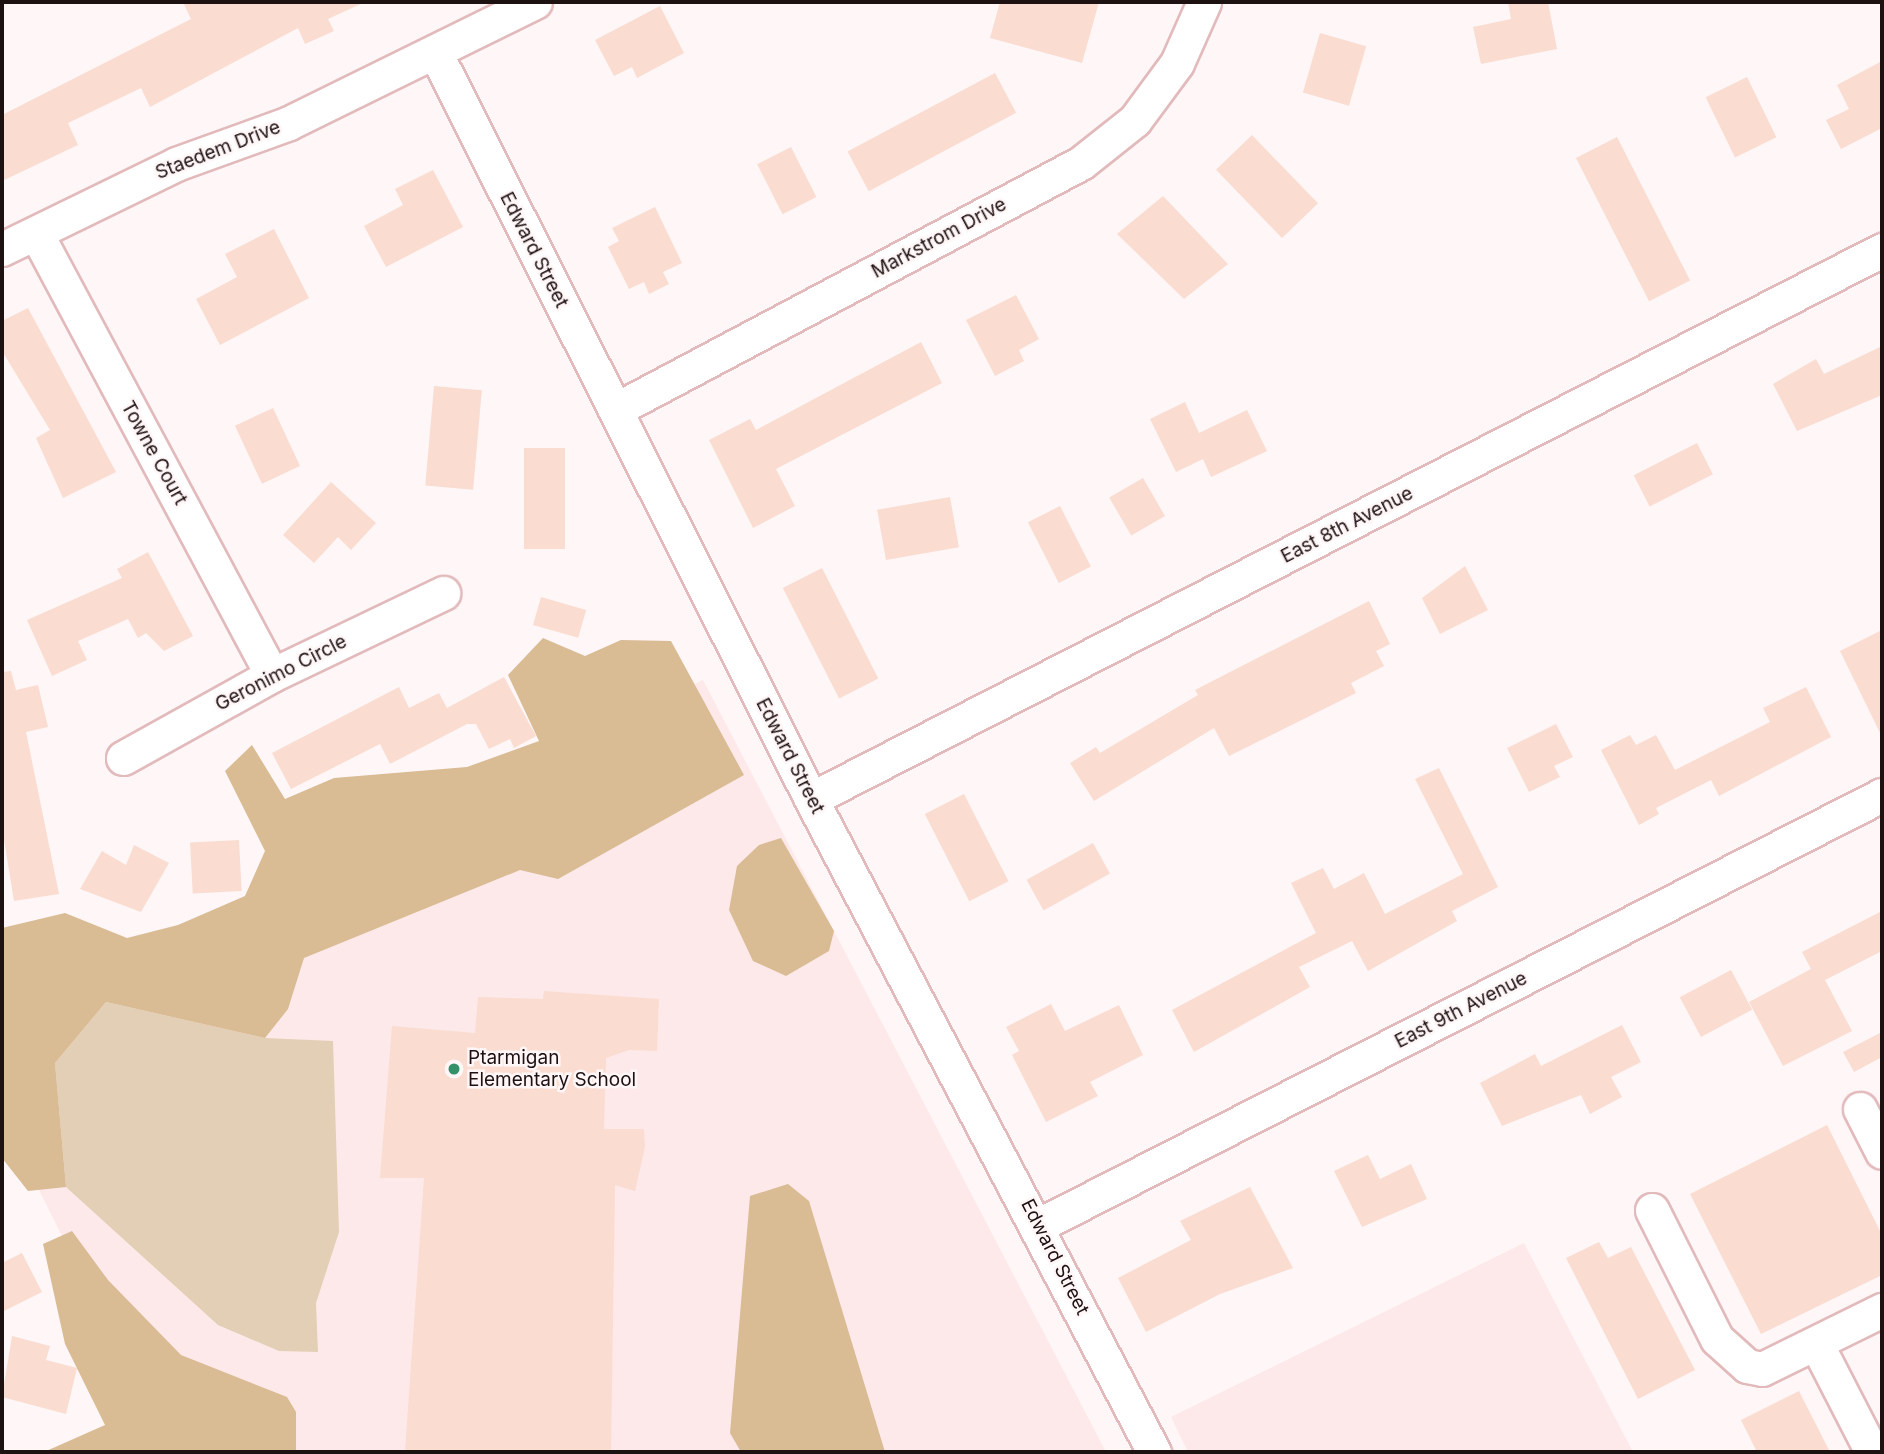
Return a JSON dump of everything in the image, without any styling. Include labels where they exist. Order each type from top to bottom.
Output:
[{"type":"street","name":"Staedem Drive","points":[[2,250],[176,164],[289,123],[436,54],[535,2]]},
{"type":"street","name":"Markstrom Drive","points":[[615,410],[1081,163],[1135,120],[1177,64],[1204,2]]},
{"type":"street","name":"Edward Street","points":[[436,54],[811,799],[1039,1225],[1154,1452]]},
{"type":"street","name":"Towne Court","points":[[36,233],[272,675]]},
{"type":"street","name":"East 8th Avenue","points":[[811,799],[1882,250]]},
{"type":"street","name":"Geronimo Circle","points":[[123,758],[272,675],[443,593]]},
{"type":"street","name":"East 9th Avenue","points":[[1039,1225],[1882,796]]},
{"type":"street","points":[[1860,1109],[1882,1152]]},
{"type":"street","points":[[1652,1210],[1731,1357],[1762,1369],[1817,1345],[1882,1310]]},
{"type":"street","points":[[1817,1345],[1872,1452]]},
{"type":"shaded area","points":[[543,638],[585,656],[621,640],[671,641],[744,775],[558,879],[520,870],[304,958],[288,1009],[265,1038],[106,1002],[55,1063],[66,1187],[28,1191],[2,1158],[2,928],[65,913],[127,938],[178,925],[245,896],[265,851],[225,771],[252,745],[285,799],[334,778],[467,767],[539,741],[508,675]]},
{"type":"shaded area","name":"Ptarmigan Elementary School","points":[[703,680],[1106,1452],[170,1452],[2,1116],[2,1021]]},
{"type":"shaded area","points":[[781,838],[834,931],[829,951],[786,976],[753,961],[729,910],[737,866],[759,845]]},
{"type":"shaded area","points":[[106,1002],[265,1038],[333,1041],[339,1232],[316,1303],[318,1352],[279,1351],[218,1325],[66,1187],[55,1063]]},
{"type":"shaded area","points":[[788,1184],[809,1201],[885,1452],[741,1452],[730,1433],[750,1196]]},
{"type":"shaded area","points":[[72,1231],[108,1280],[181,1355],[287,1397],[296,1412],[296,1452],[44,1452],[105,1425],[65,1344],[43,1244]]},
{"type":"shaded area","points":[[1524,1243],[1633,1452],[1188,1452],[1171,1417]]},
{"type":"building","points":[[183,2],[365,2],[328,19],[334,31],[305,44],[298,28],[150,107],[141,88],[68,123],[78,145],[2,181],[2,115],[191,19]]},
{"type":"building","points":[[1000,2],[1099,2],[1082,63],[990,38]]},
{"type":"building","points":[[1508,2],[1548,2],[1557,49],[1481,64],[1473,27],[1511,19]]},
{"type":"building","points":[[660,6],[684,53],[637,78],[632,67],[614,76],[595,40]]},
{"type":"building","points":[[1320,33],[1366,46],[1349,106],[1303,93]]},
{"type":"building","points":[[1882,61],[1882,128],[1841,149],[1826,120],[1849,109],[1837,85]]},
{"type":"building","points":[[995,73],[1016,113],[869,191],[848,151]]},
{"type":"building","points":[[1747,77],[1776,137],[1735,157],[1706,97]]},
{"type":"building","points":[[1252,135],[1318,203],[1282,238],[1216,170]]},
{"type":"building","points":[[1617,137],[1690,280],[1649,301],[1576,158]]},
{"type":"building","points":[[791,147],[816,197],[783,214],[757,164]]},
{"type":"building","points":[[433,170],[463,227],[386,267],[364,226],[403,205],[395,189]]},
{"type":"building","points":[[1163,196],[1228,264],[1184,299],[1117,234]]},
{"type":"building","points":[[655,207],[682,263],[663,272],[669,284],[649,294],[644,282],[629,289],[608,247],[619,241],[612,228]]},
{"type":"building","points":[[274,229],[309,298],[220,345],[196,299],[237,277],[225,254]]},
{"type":"building","points":[[1016,295],[1039,339],[1019,350],[1024,361],[995,376],[966,320]]},
{"type":"building","points":[[28,308],[116,472],[63,498],[36,438],[50,430],[2,351],[2,321]]},
{"type":"building","points":[[921,342],[942,383],[776,469],[795,506],[753,528],[709,440],[750,419],[756,430]]},
{"type":"building","points":[[1882,346],[1882,395],[1797,431],[1773,384],[1816,359],[1824,374]]},
{"type":"building","points":[[434,386],[482,390],[473,490],[425,486]]},
{"type":"building","points":[[1185,402],[1199,433],[1247,410],[1267,451],[1211,477],[1203,459],[1176,472],[1150,419]]},
{"type":"building","points":[[273,408],[300,466],[262,484],[235,426]]},
{"type":"building","points":[[1697,443],[1713,474],[1650,506],[1634,475]]},
{"type":"building","points":[[524,448],[565,448],[565,549],[524,549]]},
{"type":"building","points":[[1143,478],[1165,516],[1131,536],[1109,498]]},
{"type":"building","points":[[331,482],[376,523],[351,550],[338,537],[314,563],[283,535]]},
{"type":"building","points":[[950,497],[959,547],[886,560],[877,510]]},
{"type":"building","points":[[1060,506],[1091,567],[1059,583],[1028,522]]},
{"type":"building","points":[[148,552],[193,636],[164,651],[146,633],[138,638],[128,619],[78,641],[87,660],[52,676],[27,620],[122,578],[117,569]]},
{"type":"building","points":[[1465,566],[1488,610],[1440,634],[1422,598]]},
{"type":"building","points":[[822,568],[878,678],[839,698],[783,588]]},
{"type":"building","points":[[541,597],[586,610],[578,638],[533,625]]},
{"type":"building","points":[[1369,601],[1390,644],[1376,651],[1384,666],[1351,683],[1356,693],[1229,756],[1214,728],[1094,801],[1070,763],[1096,747],[1100,753],[1198,695],[1195,690]]},
{"type":"building","points":[[1882,630],[1882,737],[1840,651]]},
{"type":"building","points":[[11,671],[16,690],[38,685],[48,727],[26,732],[59,894],[14,901],[2,827],[2,672]]},
{"type":"building","points":[[504,677],[536,736],[514,748],[510,739],[489,749],[476,724],[467,724],[390,764],[380,744],[291,789],[272,753],[399,687],[409,708],[439,693],[447,708]]},
{"type":"building","points":[[1806,687],[1831,737],[1719,796],[1711,780],[1656,808],[1659,814],[1639,825],[1601,750],[1630,735],[1636,745],[1656,735],[1675,770],[1770,722],[1763,708]]},
{"type":"building","points":[[1556,724],[1573,757],[1554,766],[1560,777],[1529,792],[1507,748]]},
{"type":"building","points":[[1439,768],[1498,887],[1452,911],[1457,921],[1368,971],[1352,941],[1299,967],[1310,987],[1194,1052],[1172,1010],[1316,933],[1291,883],[1323,868],[1334,889],[1364,873],[1385,914],[1463,874],[1415,779]]},
{"type":"building","points":[[964,794],[1008,881],[969,901],[925,814]]},
{"type":"building","points":[[239,840],[242,891],[193,893],[190,843]]},
{"type":"building","points":[[1093,843],[1110,874],[1043,910],[1027,880]]},
{"type":"building","points":[[134,845],[169,863],[141,912],[80,889],[102,851],[126,865]]},
{"type":"building","points":[[1882,911],[1882,951],[1825,980],[1852,1031],[1783,1066],[1749,1002],[1811,969],[1802,952]]},
{"type":"building","points":[[1731,970],[1752,1010],[1701,1037],[1680,997]]},
{"type":"building","name":"Ptarmigan Elementary School","points":[[544,991],[659,999],[657,1051],[629,1050],[606,1058],[604,1129],[644,1129],[645,1147],[635,1191],[615,1185],[611,1452],[405,1452],[424,1178],[380,1178],[392,1026],[475,1033],[478,997],[543,999]]},
{"type":"building","points":[[1051,1004],[1065,1031],[1119,1005],[1143,1055],[1090,1082],[1098,1096],[1046,1122],[1012,1055],[1019,1051],[1006,1027]]},
{"type":"building","points":[[1622,1025],[1641,1062],[1611,1077],[1622,1097],[1590,1114],[1581,1095],[1502,1126],[1480,1083],[1535,1054],[1541,1066]]},
{"type":"building","points":[[1882,1032],[1882,1057],[1854,1072],[1843,1052]]},
{"type":"building","points":[[1827,1125],[1882,1235],[1882,1275],[1761,1334],[1690,1194]]},
{"type":"building","points":[[1368,1155],[1380,1179],[1411,1164],[1427,1199],[1362,1227],[1334,1171]]},
{"type":"building","points":[[1250,1187],[1293,1268],[1220,1294],[1146,1332],[1118,1278],[1191,1240],[1180,1221]]},
{"type":"building","points":[[1599,1242],[1608,1258],[1631,1247],[1695,1370],[1638,1399],[1566,1258]]},
{"type":"building","points":[[22,1253],[42,1292],[2,1312],[2,1263]]},
{"type":"building","points":[[12,1336],[50,1346],[46,1360],[77,1368],[66,1414],[2,1397]]},
{"type":"building","points":[[1799,1391],[1830,1452],[1757,1452],[1741,1420]]},
{"type":"place","name":"Ptarmigan Elementary School","points":[[454,1069]]}]
